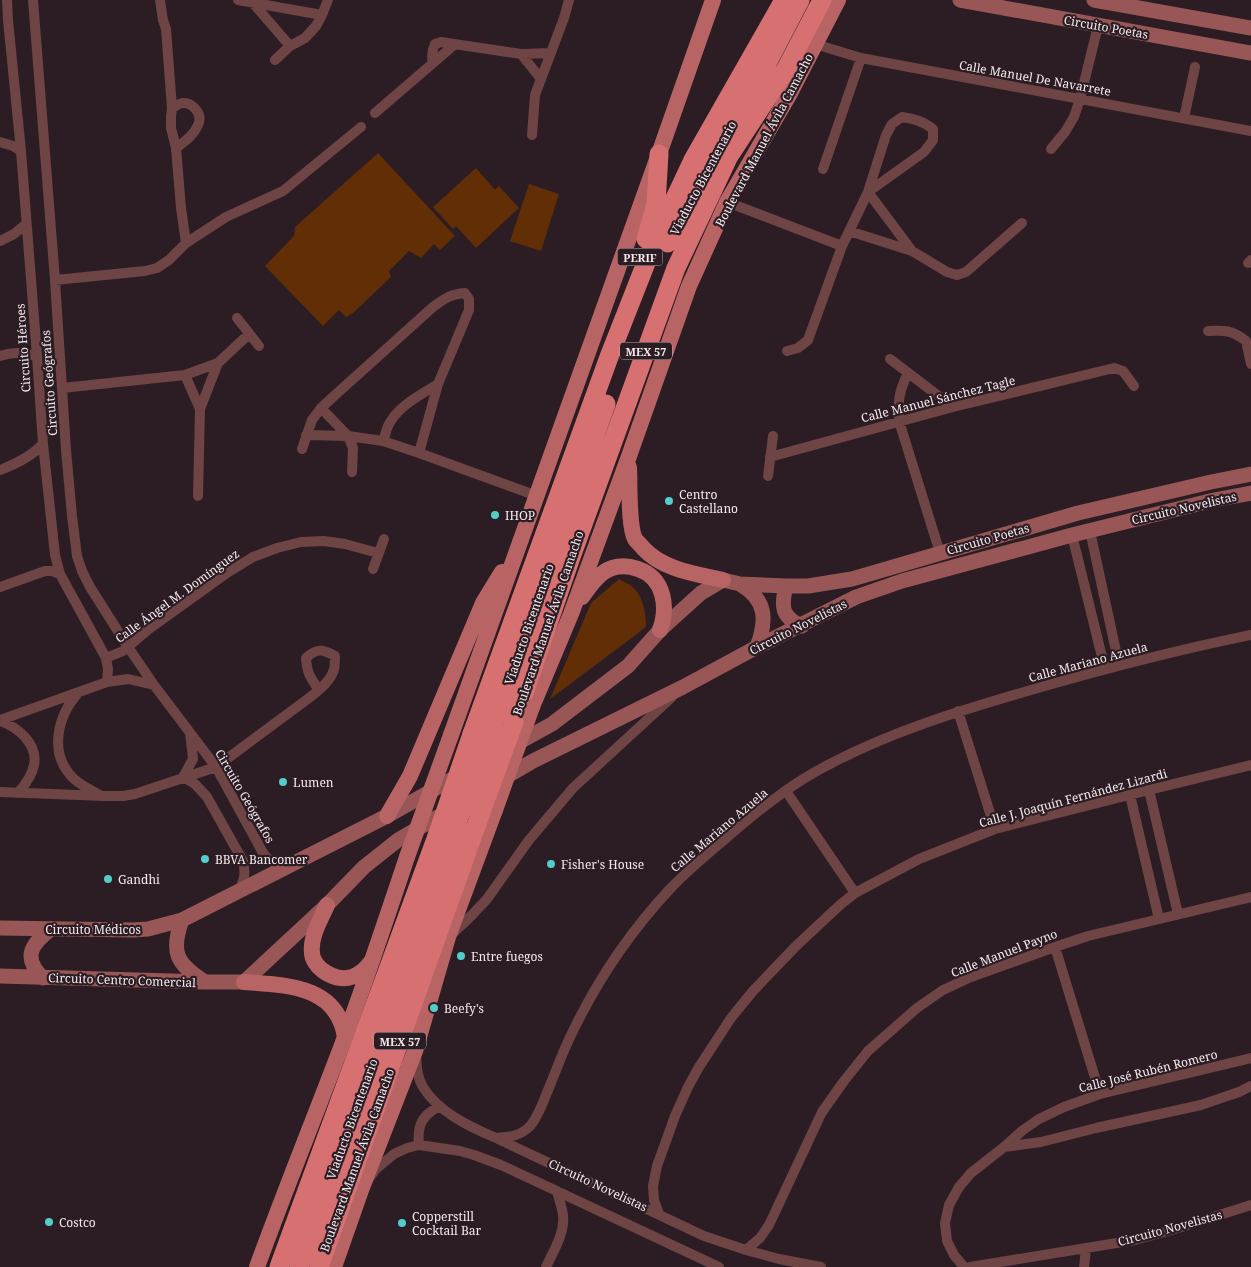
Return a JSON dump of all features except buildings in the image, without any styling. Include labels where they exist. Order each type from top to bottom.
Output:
[{"type":"highway","name":"MEX 57","points":[[279,1267],[437,836],[472,734],[609,357],[653,245],[693,160],[784,0]]},
{"type":"highway","name":"Viaducto Bicentenario","points":[[299,1267],[417,942],[457,823],[615,378],[662,253],[714,154],[764,69],[800,0]]},
{"type":"highway","name":"Boulevard Manuel Ávila Camacho","points":[[319,1267],[488,812],[514,722],[570,560],[676,268],[728,156],[786,69],[822,0]]},
{"type":"highway","name":"PERIF","points":[[609,357],[656,204],[659,154]]},
{"type":"main road","points":[[257,1267],[298,1156],[345,1038],[407,857],[713,0]]},
{"type":"main road","name":"Boulevard Manuel Ávila Camacho","points":[[334,1267],[361,1190],[415,1051],[448,937],[488,812],[571,614],[689,286],[727,202],[789,95],[838,0]]},
{"type":"main road","name":"Circuito Poetas","points":[[960,0],[1251,53]]},
{"type":"main road","points":[[1094,0],[1251,28]]},
{"type":"main road","points":[[628,459],[631,524],[636,540],[645,551],[672,568],[723,580]]},
{"type":"main road","name":"Circuito Poetas","points":[[723,580],[740,584],[808,586],[852,579],[1078,513],[1251,474]]},
{"type":"main road","name":"Circuito Novelistas","points":[[683,687],[856,597],[902,581],[1072,535],[1214,500],[1251,493]]},
{"type":"main road","points":[[387,816],[410,776],[483,603],[518,547]]},
{"type":"main road","points":[[571,614],[592,583],[601,575],[621,566],[632,567],[650,575],[662,592],[664,614],[660,630]]},
{"type":"main road","name":"Circuito Médicos","points":[[0,928],[133,930],[164,926],[182,920],[387,816],[552,724],[628,666],[660,630],[701,593],[723,580]]},
{"type":"main road","points":[[740,584],[751,592],[760,603],[762,610],[764,625],[757,647]]},
{"type":"main road","points":[[786,586],[782,604],[783,609],[788,618],[802,626]]},
{"type":"main road","points":[[244,982],[327,905],[364,867],[398,840],[533,761],[683,687]]},
{"type":"main road","points":[[327,905],[316,929],[313,942],[312,954],[317,966],[328,974],[340,979],[350,978],[362,972],[373,959]]},
{"type":"main road","points":[[182,920],[176,944],[177,952],[184,968],[204,982]]},
{"type":"main road","points":[[43,978],[35,969],[31,955],[35,943],[40,936],[51,929]]},
{"type":"main road","name":"Circuito Centro Comercial","points":[[0,976],[244,982]]},
{"type":"main road","points":[[244,982],[289,986],[306,990],[316,995],[335,1011],[342,1024],[345,1038]]},
{"type":"street","name":"Circuito Héroes","points":[[7,0],[52,537],[60,574],[106,658],[108,675],[106,682]]},
{"type":"street","name":"Circuito Geógrafos","points":[[33,0],[72,516],[77,556],[90,587],[128,647],[154,685],[216,767],[263,853],[269,860],[284,869]]},
{"type":"street","points":[[160,0],[166,29],[172,108],[170,117],[171,128],[176,148],[186,243]]},
{"type":"street","points":[[238,0],[322,15]]},
{"type":"street","points":[[275,60],[290,46],[305,38],[316,26],[328,0]]},
{"type":"street","points":[[532,136],[535,95],[569,0]]},
{"type":"street","points":[[254,3],[290,46]]},
{"type":"street","points":[[0,31],[8,20]]},
{"type":"street","points":[[1051,149],[1074,117],[1098,26]]},
{"type":"street","points":[[433,63],[432,50],[435,44],[441,42],[521,54],[551,53]]},
{"type":"street","points":[[375,113],[454,44]]},
{"type":"street","name":"Calle Manuel De Navarrete","points":[[815,44],[861,58],[1251,131]]},
{"type":"street","points":[[521,54],[541,79]]},
{"type":"street","points":[[824,170],[861,58]]},
{"type":"street","points":[[1184,118],[1195,67]]},
{"type":"street","points":[[172,108],[182,103],[192,105],[199,114],[199,124],[191,136],[176,148]]},
{"type":"street","points":[[787,351],[798,348],[808,340],[842,246],[868,192],[886,135],[892,124],[902,117],[912,118],[924,122],[933,129],[932,140],[924,152],[868,192]]},
{"type":"street","points":[[55,280],[158,268],[186,243],[226,217],[283,191],[361,127]]},
{"type":"street","points":[[0,142],[4,142],[21,151]]},
{"type":"street","points":[[868,192],[912,251]]},
{"type":"street","points":[[727,202],[842,246]]},
{"type":"street","points":[[849,231],[912,251],[947,272],[957,275],[966,272],[1022,223]]},
{"type":"street","points":[[0,241],[14,234],[26,224]]},
{"type":"street","points":[[302,449],[312,420],[321,408],[433,307],[446,298],[465,293],[469,299],[469,310],[438,384],[419,453]]},
{"type":"street","points":[[237,318],[259,346]]},
{"type":"street","points":[[1208,331],[1225,330],[1248,340],[1251,364]]},
{"type":"street","points":[[62,388],[185,375],[218,363],[249,334]]},
{"type":"street","points":[[0,356],[12,352],[37,356]]},
{"type":"street","points":[[890,359],[953,407]]},
{"type":"street","points":[[198,496],[200,409],[218,363]]},
{"type":"street","name":"Calle Manuel Sánchez Tagle","points":[[770,457],[953,407],[1114,368],[1123,371],[1134,386]]},
{"type":"street","points":[[908,373],[901,388],[898,404],[899,421],[940,553]]},
{"type":"street","points":[[185,375],[200,409]]},
{"type":"street","points":[[383,441],[389,425],[396,414],[406,405],[438,384]]},
{"type":"street","points":[[321,408],[348,436],[353,448],[352,472]]},
{"type":"street","points":[[306,435],[348,436],[383,441],[537,496]]},
{"type":"street","points":[[768,476],[773,436]]},
{"type":"street","points":[[0,470],[31,455],[43,444]]},
{"type":"street","points":[[1090,531],[1119,665]]},
{"type":"street","points":[[1072,535],[1105,669]]},
{"type":"street","points":[[373,569],[384,539]]},
{"type":"street","name":"Calle Ángel M. Domínguez","points":[[106,658],[118,654],[227,573],[253,557],[301,542],[324,541],[345,544],[378,553]]},
{"type":"street","points":[[0,587],[45,571],[60,574]]},
{"type":"street","name":"Calle Mariano Azuela","points":[[496,1138],[510,1137],[522,1133],[532,1124],[571,1034],[589,1001],[625,943],[670,889],[756,812],[786,791],[826,766],[871,744],[958,711],[1119,665],[1251,635]]},
{"type":"street","points":[[0,792],[104,796],[135,794],[216,767],[319,690],[328,681],[334,669],[335,656],[326,650],[314,651],[306,658],[307,671],[319,690]]},
{"type":"street","points":[[0,721],[106,682],[128,679],[154,685]]},
{"type":"street","name":"Circuito Novelistas","points":[[448,937],[487,899],[529,840],[573,788],[683,687]]},
{"type":"street","points":[[80,691],[70,702],[61,721],[58,731],[58,748],[64,765],[73,778],[86,788],[104,796]]},
{"type":"street","points":[[958,711],[995,829]]},
{"type":"street","points":[[0,721],[13,726],[19,731],[28,742],[33,754],[34,764],[26,783],[18,793]]},
{"type":"street","name":"Circuito Geógrafos","points":[[183,777],[193,759],[189,731]]},
{"type":"street","name":"Calle J. Joaquín Fernández Lizardi","points":[[659,1214],[654,1200],[653,1186],[657,1166],[675,1116],[699,1067],[731,1018],[753,991],[796,946],[855,893],[919,859],[995,829],[1251,765]]},
{"type":"street","points":[[183,777],[202,790],[243,861],[244,879],[239,891]]},
{"type":"street","points":[[1149,790],[1178,914]]},
{"type":"street","points":[[786,791],[855,893]]},
{"type":"street","points":[[1130,795],[1159,919]]},
{"type":"street","name":"Calle Manuel Payno","points":[[746,1250],[760,1238],[769,1225],[822,1112],[844,1080],[868,1051],[917,1008],[943,990],[971,976],[1088,936],[1251,897]]},
{"type":"street","points":[[1055,947],[1100,1094]]},
{"type":"street","name":"Circuito Novelistas","points":[[415,1051],[417,1074],[422,1086],[440,1106],[477,1130],[704,1236],[779,1259],[822,1267]]},
{"type":"street","name":"Calle José Rubén Romero","points":[[964,1267],[954,1255],[947,1240],[945,1223],[949,1206],[959,1187],[971,1173],[1039,1118],[1100,1094],[1251,1058]]},
{"type":"street","points":[[1004,1147],[1041,1142],[1201,1105],[1251,1086]]},
{"type":"street","points":[[419,1145],[421,1123],[430,1111],[440,1106]]},
{"type":"street","points":[[361,1190],[376,1169],[394,1154],[407,1148],[419,1145],[474,1154],[718,1267]]},
{"type":"street","points":[[546,1267],[563,1226],[563,1213],[557,1191]]},
{"type":"street","name":"Circuito Novelistas","points":[[970,1267],[1135,1240],[1251,1205]]},
{"type":"street","points":[[1084,1267],[1086,1248]]},
{"type":"shaded area","points":[[378,153],[455,236],[440,250],[434,244],[421,258],[409,251],[389,271],[391,277],[353,313],[346,317],[339,310],[323,326],[265,266],[294,236],[295,227]]},
{"type":"shaded area","points":[[476,168],[495,190],[499,186],[519,208],[476,248],[456,226],[453,229],[433,207]]},
{"type":"shaded area","points":[[529,184],[559,194],[541,251],[510,241]]},
{"type":"shaded area","points":[[619,579],[630,585],[641,598],[646,627],[550,699],[591,603]]},
{"type":"place","name":"Centro Castellano","points":[[669,501]]},
{"type":"place","name":"IHOP","points":[[495,515]]},
{"type":"place","name":"Lumen","points":[[283,782]]},
{"type":"place","name":"BBVA Bancomer","points":[[205,859]]},
{"type":"place","name":"Fisher's House","points":[[551,864]]},
{"type":"place","name":"Gandhi","points":[[108,879]]},
{"type":"place","name":"Entre fuegos","points":[[461,956]]},
{"type":"place","name":"Beefy's","points":[[434,1008]]},
{"type":"place","name":"Costco","points":[[49,1222]]},
{"type":"place","name":"Copperstill Cocktail Bar","points":[[402,1223]]}]
